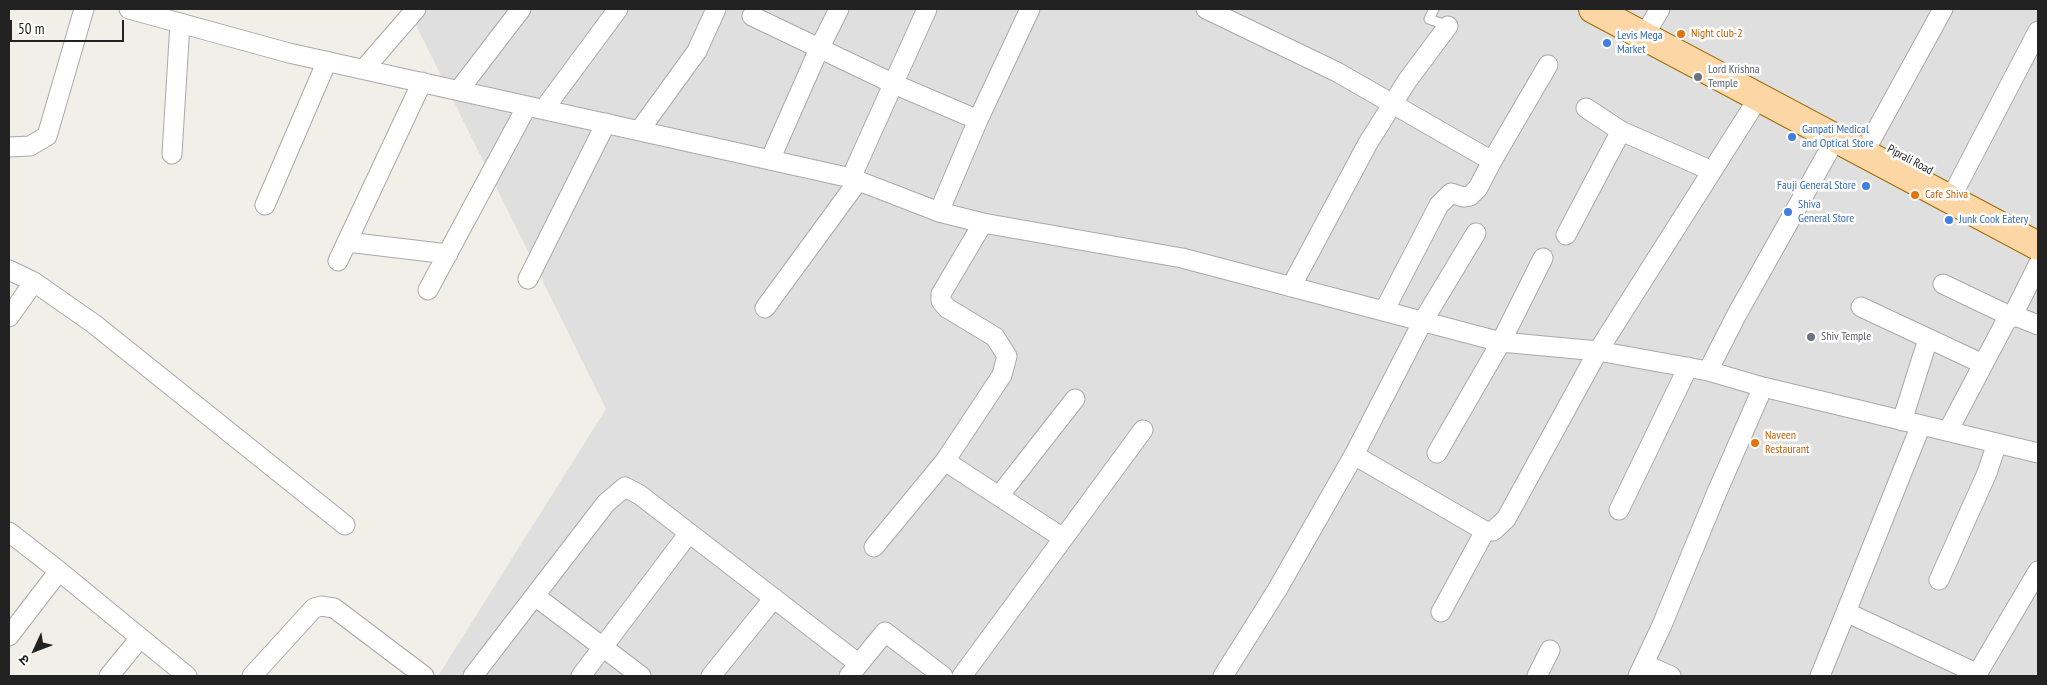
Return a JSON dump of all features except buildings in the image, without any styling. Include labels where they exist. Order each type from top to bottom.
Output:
[{"type":"main road","points":[[1593,9],[2038,246]]},
{"type":"main road","name":"Piprali Road","points":[[1622,9],[1655,16],[1871,140],[2038,228]]},
{"type":"street","points":[[9,147],[30,146],[48,136],[84,9]]},
{"type":"street","points":[[129,9],[289,53],[854,180],[939,212],[983,224],[1182,258],[1501,342],[1598,351],[1708,371],[1763,387],[2038,452]]},
{"type":"street","points":[[364,69],[416,9]]},
{"type":"street","points":[[459,90],[521,9]]},
{"type":"street","points":[[428,290],[536,107],[618,9]]},
{"type":"street","points":[[639,131],[697,51],[716,9]]},
{"type":"street","points":[[770,160],[819,49],[839,9]]},
{"type":"street","points":[[765,308],[854,180],[927,9]]},
{"type":"street","points":[[939,212],[978,120],[1030,9]]},
{"type":"street","points":[[1206,9],[1337,72],[1492,161]]},
{"type":"street","points":[[1871,140],[1943,9]]},
{"type":"street","points":[[749,11],[819,49],[978,120]]},
{"type":"street","points":[[172,154],[180,23]]},
{"type":"street","points":[[1291,287],[1368,144],[1407,81],[1448,26]]},
{"type":"street","points":[[1957,186],[2038,31]]},
{"type":"street","points":[[265,205],[327,61]]},
{"type":"street","points":[[1384,311],[1439,205],[1451,193],[1463,197],[1470,196],[1478,188],[1548,65]]},
{"type":"street","points":[[338,261],[422,82]]},
{"type":"street","points":[[1354,455],[1485,531],[1493,531],[1506,519],[1598,351],[1759,97]]},
{"type":"street","points":[[1586,108],[1621,131],[1712,171]]},
{"type":"street","points":[[528,279],[606,124]]},
{"type":"street","points":[[1566,235],[1621,131]]},
{"type":"street","points":[[1708,371],[1737,314],[1836,138]]},
{"type":"street","points":[[874,546],[945,461],[1002,375],[1007,356],[995,337],[947,308],[941,301],[941,294],[983,224]]},
{"type":"street","points":[[1223,676],[1277,590],[1354,455],[1424,321],[1476,233]]},
{"type":"street","points":[[347,242],[448,254]]},
{"type":"street","points":[[1436,453],[1501,342],[1543,258]]},
{"type":"street","points":[[1948,431],[2006,321],[2012,317],[2038,265]]},
{"type":"street","points":[[9,270],[34,282],[94,324],[345,525]]},
{"type":"street","points":[[9,317],[34,282]]},
{"type":"street","points":[[1943,284],[2012,317],[2028,320],[2038,325]]},
{"type":"street","points":[[1861,306],[1983,364]]},
{"type":"street","points":[[1902,421],[1928,339]]},
{"type":"street","points":[[1619,510],[1688,367]]},
{"type":"street","points":[[1671,676],[1641,670],[1763,387]]},
{"type":"street","points":[[999,496],[1075,398]]},
{"type":"street","points":[[1820,676],[1921,425]]},
{"type":"street","points":[[962,676],[1144,430]]},
{"type":"street","points":[[1939,580],[1988,473],[1997,443]]},
{"type":"street","points":[[945,461],[1063,538]]},
{"type":"street","points":[[473,676],[606,503],[625,487],[640,495],[774,598],[854,670],[885,632],[943,676]]},
{"type":"street","points":[[1441,612],[1485,531]]},
{"type":"street","points":[[9,532],[187,676]]},
{"type":"street","points":[[581,676],[689,533]]},
{"type":"street","points":[[9,636],[59,571]]},
{"type":"street","points":[[1846,612],[1977,675],[2038,571]]},
{"type":"street","points":[[535,596],[604,646],[641,676]]},
{"type":"street","points":[[712,676],[774,598]]},
{"type":"street","points":[[252,676],[314,608],[321,606],[334,608],[424,676]]},
{"type":"street","points":[[109,676],[140,638]]},
{"type":"street","points":[[1537,676],[1550,650]]},
{"type":"lane","points":[[1434,9],[1429,19],[1448,26]]},
{"type":"shaded area","points":[[408,9],[2038,9],[2038,676],[438,676],[606,409]]},
{"type":"place","name":"Night club-2","points":[[1681,34]]},
{"type":"place","name":"Levis Mega Market","points":[[1607,43]]},
{"type":"place","name":"Lord Krishna Temple","points":[[1698,77]]},
{"type":"place","name":"Ganpati Medical and Optical Store","points":[[1792,137]]},
{"type":"place","name":"Fauji General Store","points":[[1866,186]]},
{"type":"place","name":"Cafe Shiva","points":[[1915,195]]},
{"type":"place","name":"Shiva General Store","points":[[1788,212]]},
{"type":"place","name":"Junk Cook Eatery","points":[[1949,220]]},
{"type":"place","name":"Shiv Temple","points":[[1811,337]]},
{"type":"place","name":"Naveen Restaurant","points":[[1755,443]]}]
